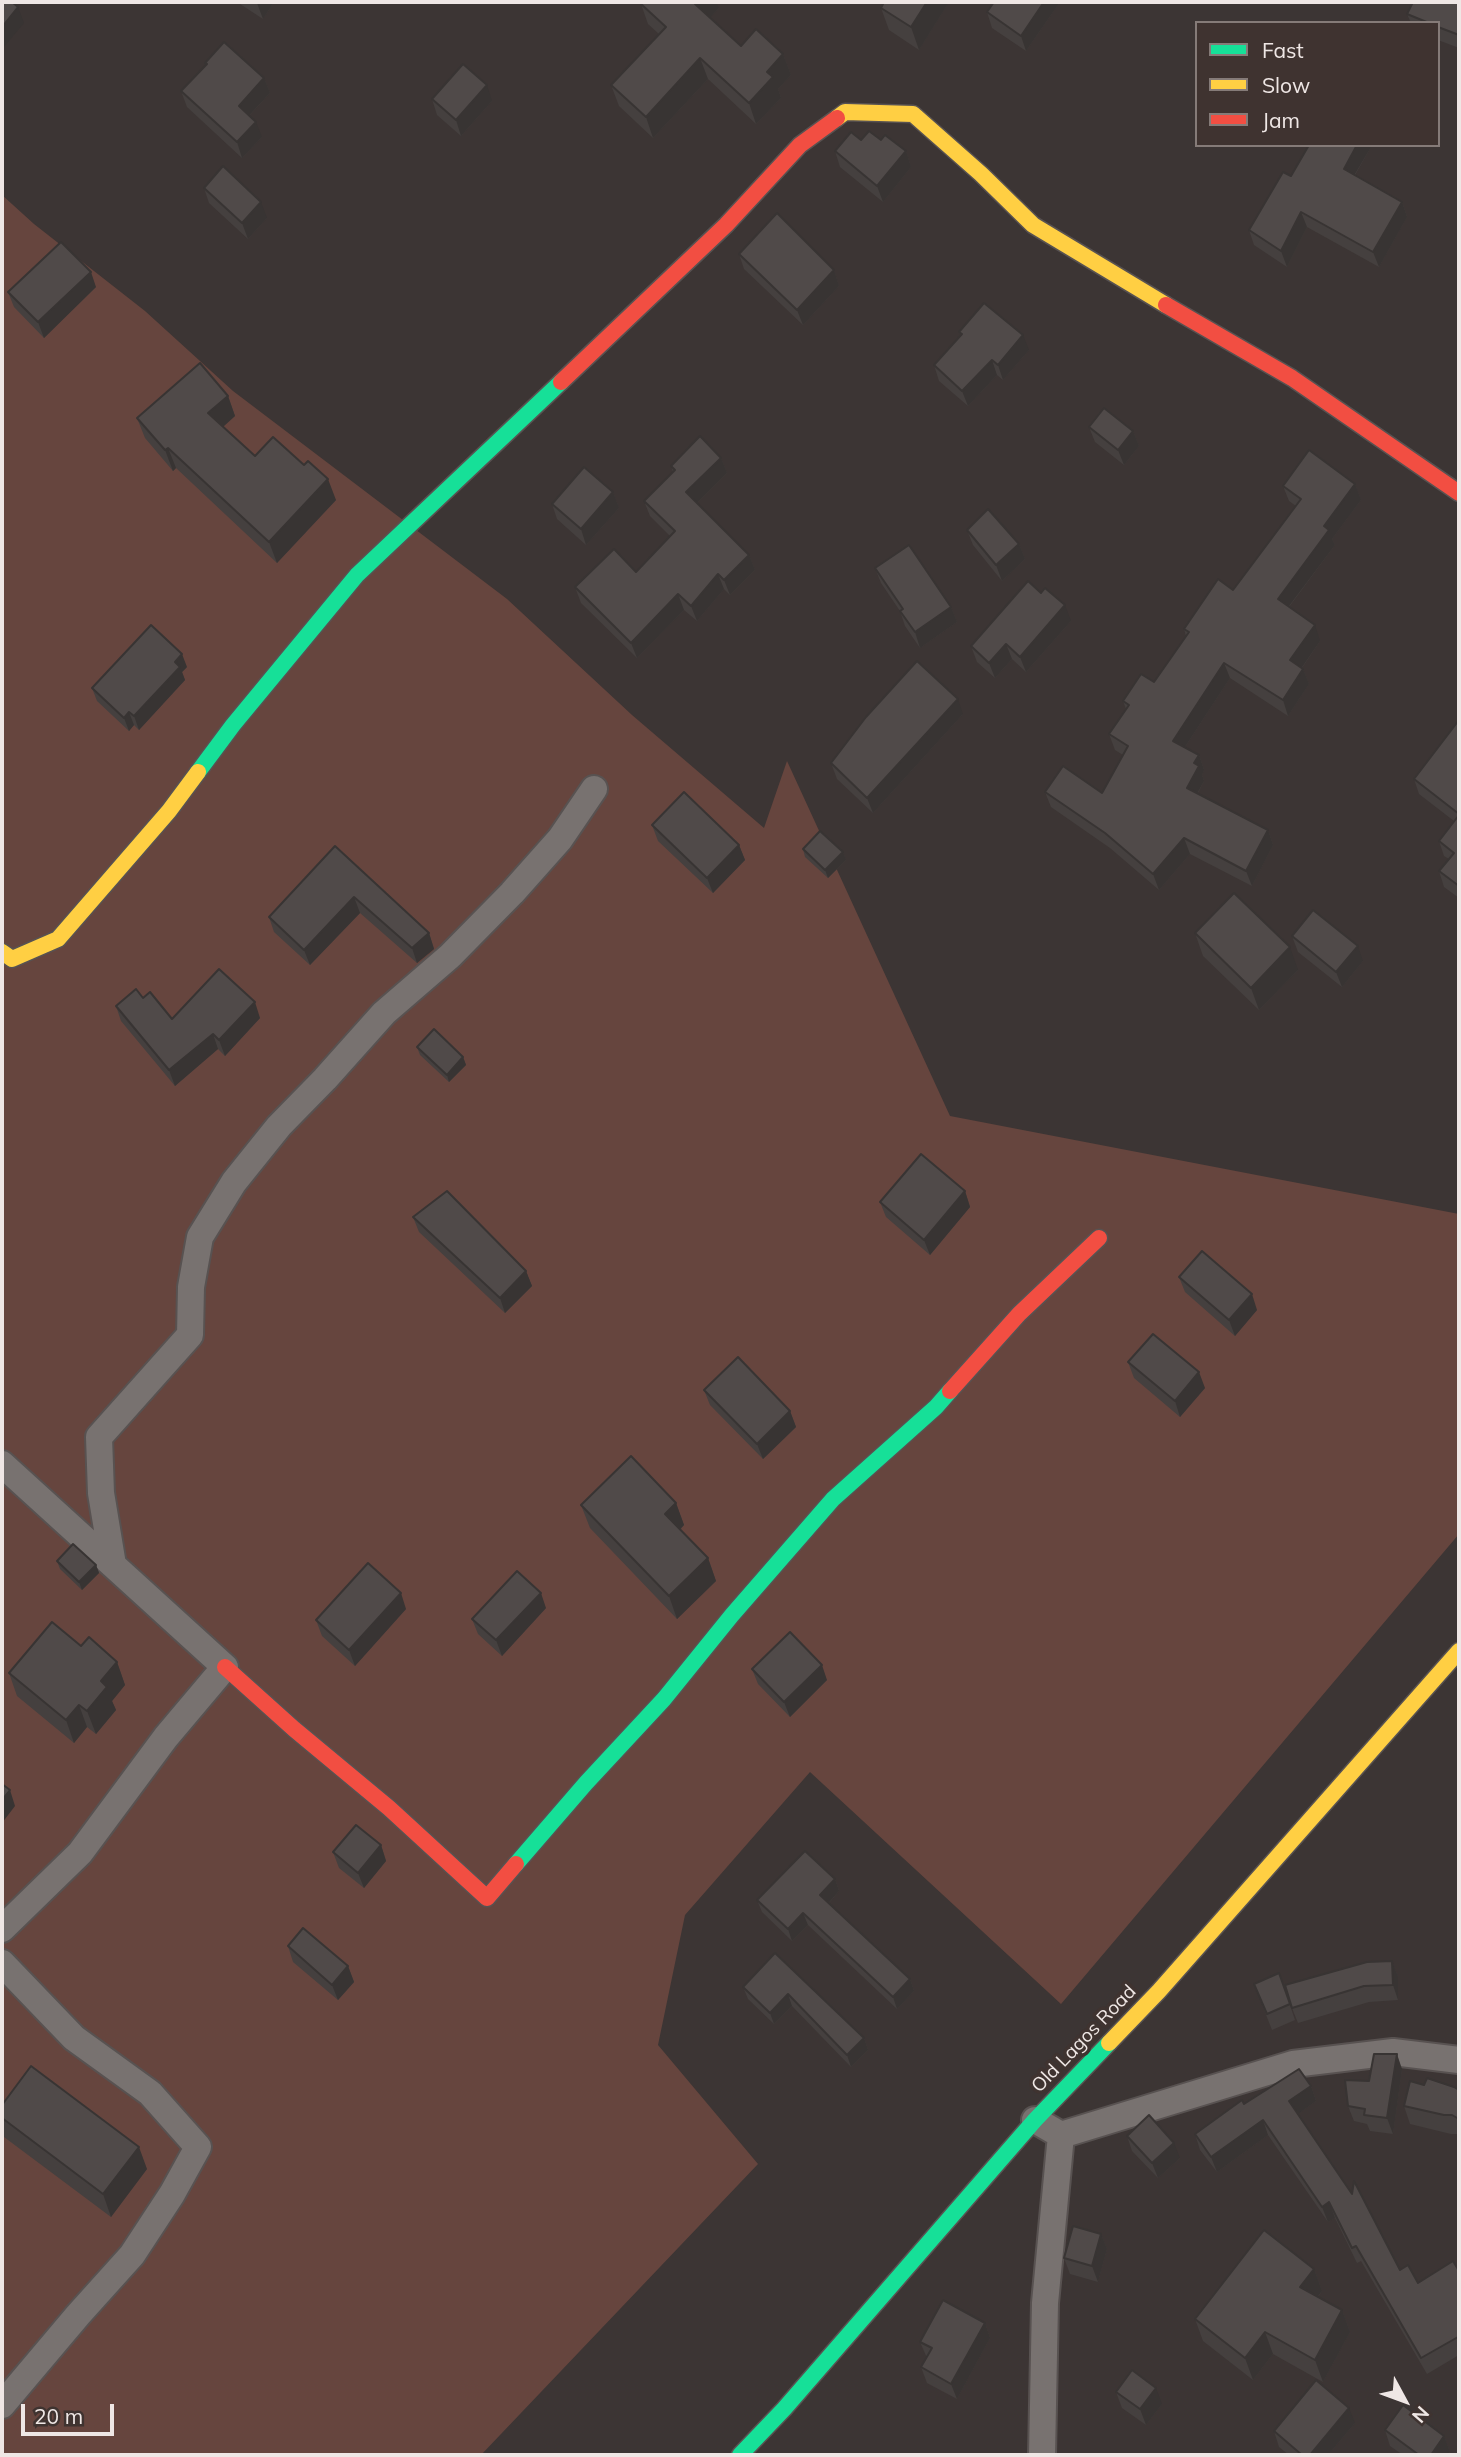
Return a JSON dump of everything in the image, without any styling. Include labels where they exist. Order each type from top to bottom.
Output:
[{"type":"street","points":[[2,952],[12,959],[58,939],[169,811],[233,725],[358,575],[726,225],[800,145],[845,112],[913,114],[981,174],[1033,225],[1292,378],[1459,492]]},
{"type":"street","points":[[113,1565],[102,1493],[99,1437],[190,1335],[191,1287],[200,1237],[234,1182],[279,1126],[384,1013],[450,956],[512,893],[560,839],[594,789]]},
{"type":"street","points":[[2,1464],[294,1729],[389,1808],[487,1898],[586,1783],[664,1699],[732,1615],[833,1499],[936,1407],[1019,1314],[1099,1238]]},
{"type":"street","name":"Old Lagos Road","points":[[740,2455],[784,2409],[1035,2120],[1159,1991],[1459,1651]]},
{"type":"street","points":[[2,1929],[80,1853],[166,1737],[225,1667]]},
{"type":"street","points":[[2,1962],[74,2038],[150,2093],[198,2147],[173,2193],[132,2255],[2,2405]]},
{"type":"street","points":[[1035,2120],[1061,2136],[1293,2064],[1393,2052],[1459,2060]]},
{"type":"street","points":[[1042,2455],[1045,2303],[1061,2136]]},
{"type":"shaded area","points":[[2,195],[34,224],[145,311],[233,391],[507,599],[632,715],[764,828],[787,761],[950,1116],[1459,1214],[1459,1534],[1061,2004],[810,1772],[685,1915],[658,2045],[758,2164],[481,2455],[2,2455]]},
{"type":"building","points":[[2,2],[12,2],[18,7],[2,27]]},
{"type":"building","points":[[698,2],[695,4],[741,46],[756,29],[783,54],[767,72],[773,77],[749,103],[700,58],[646,117],[611,85],[666,27],[641,4]]},
{"type":"building","points":[[884,2],[927,2],[911,27],[881,8]]},
{"type":"building","points":[[994,2],[1044,2],[1021,36],[987,12]]},
{"type":"building","points":[[1413,2],[1459,2],[1459,35],[1440,28],[1440,21],[1424,21],[1407,14]]},
{"type":"building","points":[[224,42],[264,78],[239,106],[256,122],[237,142],[181,91]]},
{"type":"building","points":[[463,64],[487,85],[456,120],[432,99]]},
{"type":"building","points":[[869,131],[881,140],[885,135],[906,151],[877,186],[835,151],[851,132],[861,140]]},
{"type":"building","points":[[1308,147],[1356,147],[1344,169],[1402,202],[1373,252],[1301,212],[1281,251],[1249,230],[1283,172],[1291,176]]},
{"type":"building","points":[[223,166],[261,202],[242,223],[204,188]]},
{"type":"building","points":[[777,213],[834,270],[797,310],[739,254]]},
{"type":"building","points":[[61,242],[91,272],[38,322],[8,292]]},
{"type":"building","points":[[984,303],[1023,335],[998,365],[992,360],[962,391],[934,365],[962,334],[959,332]]},
{"type":"building","points":[[200,363],[228,396],[208,413],[255,456],[273,437],[304,465],[308,461],[328,479],[269,542],[168,448],[165,450],[137,418]]},
{"type":"building","points":[[1104,408],[1133,431],[1118,450],[1089,427]]},
{"type":"building","points":[[700,436],[721,458],[686,492],[749,555],[724,580],[718,574],[691,606],[678,594],[631,643],[575,587],[614,549],[636,572],[675,531],[644,501],[675,470],[671,466]]},
{"type":"building","points":[[1309,450],[1355,484],[1324,526],[1329,530],[1278,599],[1315,625],[1290,660],[1303,669],[1283,700],[1224,663],[1173,741],[1199,755],[1194,763],[1199,766],[1187,788],[1268,830],[1246,871],[1184,838],[1153,874],[1105,833],[1045,792],[1063,766],[1102,793],[1128,746],[1109,734],[1129,705],[1123,701],[1141,674],[1154,682],[1189,632],[1184,629],[1218,579],[1233,590],[1301,499],[1283,486]]},
{"type":"building","points":[[584,467],[613,492],[581,529],[552,504]]},
{"type":"building","points":[[988,509],[1019,544],[996,565],[967,530]]},
{"type":"building","points":[[909,545],[951,607],[915,632],[875,568]]},
{"type":"building","points":[[1028,581],[1041,593],[1045,588],[1065,605],[1020,657],[1006,644],[989,663],[971,646]]},
{"type":"building","points":[[151,625],[182,654],[175,662],[180,667],[134,716],[129,712],[124,718],[92,688]]},
{"type":"building","points":[[917,661],[958,699],[867,798],[831,763],[866,717]]},
{"type":"building","points":[[1459,720],[1459,814],[1414,779]]},
{"type":"building","points":[[684,792],[739,845],[707,878],[652,825]]},
{"type":"building","points":[[1459,815],[1459,886],[1439,871],[1454,853],[1439,841]]},
{"type":"building","points":[[820,831],[843,852],[825,870],[803,849]]},
{"type":"building","points":[[335,846],[429,933],[412,948],[354,897],[304,950],[269,917]]},
{"type":"building","points":[[1234,893],[1290,947],[1251,988],[1195,933]]},
{"type":"building","points":[[1313,910],[1358,946],[1336,972],[1292,936]]},
{"type":"building","points":[[219,969],[255,1002],[219,1040],[213,1034],[169,1070],[116,1006],[136,989],[143,998],[150,992],[172,1019]]},
{"type":"building","points":[[434,1029],[463,1057],[447,1075],[417,1047]]},
{"type":"building","points":[[921,1154],[965,1191],[924,1240],[880,1202]]},
{"type":"building","points":[[447,1191],[526,1271],[500,1298],[413,1217]]},
{"type":"building","points":[[1202,1251],[1252,1294],[1229,1320],[1179,1277]]},
{"type":"building","points":[[1153,1334],[1199,1372],[1175,1401],[1128,1362]]},
{"type":"building","points":[[738,1357],[790,1411],[757,1444],[704,1390]]},
{"type":"building","points":[[631,1456],[676,1503],[665,1514],[708,1558],[669,1596],[581,1505]]},
{"type":"building","points":[[73,1544],[96,1565],[79,1582],[57,1561]]},
{"type":"building","points":[[368,1563],[401,1593],[349,1650],[316,1620]]},
{"type":"building","points":[[517,1571],[541,1593],[496,1640],[472,1619]]},
{"type":"building","points":[[52,1622],[81,1646],[89,1637],[117,1662],[101,1681],[107,1687],[87,1711],[79,1705],[66,1720],[9,1673]]},
{"type":"building","points":[[790,1632],[822,1665],[784,1702],[752,1669]]},
{"type":"building","points":[[2,1784],[10,1790],[2,1800]]},
{"type":"building","points":[[356,1825],[381,1845],[358,1873],[333,1852]]},
{"type":"building","points":[[805,1851],[835,1879],[820,1895],[910,1979],[893,1997],[803,1913],[788,1929],[757,1900]]},
{"type":"building","points":[[303,1928],[348,1966],[332,1985],[288,1946]]},
{"type":"building","points":[[775,1953],[864,2038],[847,2055],[788,1994],[770,2013],[743,1987]]},
{"type":"building","points":[[1392,1961],[1393,1985],[1364,1986],[1292,2008],[1285,1985],[1367,1962]]},
{"type":"building","points":[[1279,1973],[1290,2004],[1267,2014],[1254,1984]]},
{"type":"building","points":[[1374,2054],[1397,2054],[1387,2118],[1364,2115],[1365,2109],[1348,2106],[1345,2080],[1369,2081]]},
{"type":"building","points":[[31,2066],[139,2147],[103,2194],[2,2118],[2,2105]]},
{"type":"building","points":[[1299,2069],[1311,2086],[1289,2101],[1352,2194],[1354,2181],[1400,2270],[1408,2265],[1418,2283],[1453,2261],[1459,2271],[1459,2339],[1458,2337],[1421,2358],[1356,2246],[1352,2248],[1329,2202],[1322,2207],[1263,2120],[1211,2157],[1195,2134],[1242,2100],[1244,2104]]},
{"type":"building","points":[[1427,2078],[1459,2090],[1459,2119],[1452,2115],[1404,2106],[1410,2081],[1424,2085]]},
{"type":"building","points":[[1149,2115],[1174,2143],[1152,2163],[1127,2136]]},
{"type":"building","points":[[1073,2226],[1101,2234],[1092,2266],[1064,2258]]},
{"type":"building","points":[[1264,2230],[1314,2269],[1300,2287],[1342,2310],[1315,2360],[1265,2332],[1245,2358],[1195,2319]]},
{"type":"building","points":[[943,2300],[985,2323],[951,2384],[921,2367],[932,2348],[920,2342]]},
{"type":"building","points":[[1132,2370],[1156,2388],[1140,2409],[1116,2392]]},
{"type":"building","points":[[1316,2380],[1349,2408],[1310,2455],[1302,2455],[1274,2431]]},
{"type":"building","points":[[1403,2405],[1444,2436],[1431,2455],[1419,2455],[1385,2430]]},
{"type":"traffic: fast","points":[[198,772],[233,725],[357,575],[561,382]]},
{"type":"traffic: fast","points":[[516,1864],[664,1699],[732,1615],[833,1499],[936,1407],[950,1391]]},
{"type":"traffic: fast","points":[[740,2455],[784,2409],[1035,2120],[1109,2043]]},
{"type":"traffic: slow","points":[[837,118],[845,112],[913,114],[981,174],[1033,225],[1166,305]]},
{"type":"traffic: slow","points":[[2,952],[12,959],[58,939],[169,811],[198,772]]},
{"type":"traffic: slow","points":[[1109,2043],[1159,1991],[1459,1651]]},
{"type":"traffic: jam","points":[[561,382],[726,225],[800,145],[837,118]]},
{"type":"traffic: jam","points":[[1166,305],[1292,378],[1459,493]]},
{"type":"traffic: jam","points":[[950,1391],[1019,1314],[1099,1238]]},
{"type":"traffic: jam","points":[[225,1667],[389,1808],[487,1898],[516,1864]]}]
